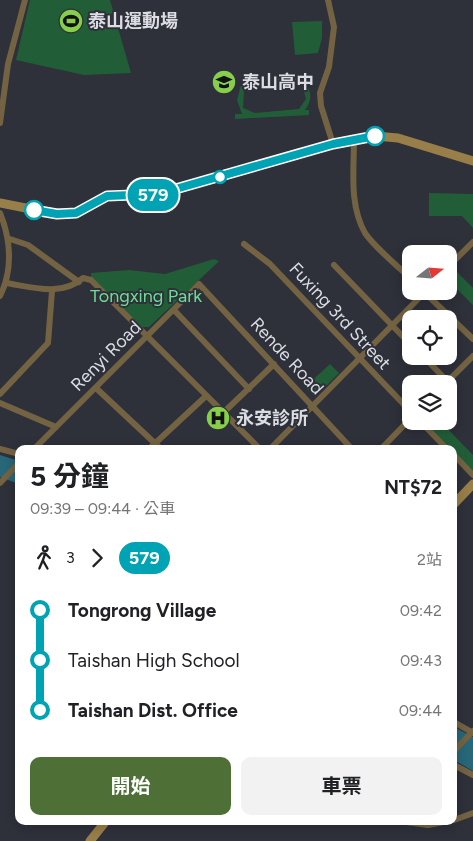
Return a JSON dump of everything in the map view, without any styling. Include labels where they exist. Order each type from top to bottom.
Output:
[{"type":"main road","points":[[0,203],[52,213],[70,214],[87,208],[107,196],[158,194],[333,144],[354,139],[385,136],[473,161]]},
{"type":"main road","points":[[457,501],[473,484]]},
{"type":"main road","points":[[90,841],[103,825]]},
{"type":"street","points":[[0,123],[8,64],[25,0]]},
{"type":"street","points":[[328,0],[334,27],[329,66],[320,93],[321,106],[333,144]]},
{"type":"street","points":[[354,139],[354,195],[358,215],[366,234],[402,270]]},
{"type":"street","points":[[0,213],[10,239],[6,283],[0,296]]},
{"type":"street","points":[[10,239],[28,245],[79,282]]},
{"type":"street","points":[[458,257],[473,242]]},
{"type":"street","name":"Fuxing 3rd Street","points":[[244,244],[270,264],[402,403]]},
{"type":"street","points":[[334,265],[402,336]]},
{"type":"street","points":[[6,283],[52,291],[79,282],[83,278],[91,280],[256,445]]},
{"type":"street","name":"Renyi Road","points":[[38,445],[199,284]]},
{"type":"street","name":"Rende Road","points":[[199,284],[348,445]]},
{"type":"street","points":[[0,394],[48,343],[52,291]]},
{"type":"street","points":[[274,445],[417,300]]},
{"type":"street","points":[[433,300],[473,339]]},
{"type":"street","points":[[174,310],[249,388]]},
{"type":"street","points":[[455,375],[472,357]]},
{"type":"street","points":[[223,413],[274,364]]},
{"type":"street","points":[[431,365],[440,375]]},
{"type":"street","points":[[96,388],[155,443],[206,396]]},
{"type":"street","points":[[0,403],[56,427]]},
{"type":"street","points":[[385,445],[402,427]]},
{"type":"street","points":[[429,430],[443,445]]},
{"type":"street","points":[[0,449],[15,453]]},
{"type":"street","points":[[457,458],[473,475]]},
{"type":"street","points":[[1,482],[15,467]]},
{"type":"street","points":[[457,724],[472,733],[457,748]]},
{"type":"street","points":[[457,766],[473,774]]},
{"type":"street","points":[[457,819],[473,813]]},
{"type":"green space","name":"泰山運動場","points":[[30,0],[110,0],[131,73],[84,75],[16,60]]},
{"type":"green space","points":[[322,21],[322,38],[318,53],[295,55],[292,22]]},
{"type":"green space","points":[[297,76],[305,83],[310,92],[310,100],[305,110],[309,110],[309,115],[235,119],[235,114],[242,114],[237,100],[241,85],[252,80]],"holes":[[[267,82],[293,82],[303,87],[306,99],[299,109],[255,113],[243,108],[244,91],[254,85]]]},
{"type":"green space","points":[[429,193],[473,194],[473,228],[462,216],[429,216]]},
{"type":"green space","name":"Tongxing Park","points":[[214,259],[219,261],[149,327],[142,327],[91,277],[91,273],[129,270],[165,274]]},
{"type":"green space","points":[[458,273],[473,288],[473,305],[458,290]]},
{"type":"green space","points":[[330,364],[339,373],[315,397],[305,387]]},
{"type":"green space","points":[[433,430],[449,430],[473,455],[473,471],[457,455],[457,445],[447,445]]},
{"type":"water","points":[[0,455],[15,460],[15,483],[0,477]]},
{"type":"water","points":[[457,729],[473,737],[473,771],[457,762]]},
{"type":"bus line","name":"579","points":[[34,210],[57,214],[76,213],[107,196],[158,194],[333,144],[375,136]]},
{"type":"place","name":"泰山運動場","points":[[71,21]]},
{"type":"place","name":"泰山高中","points":[[224,82]]},
{"type":"place","name":"永安診所","points":[[218,418]]}]
